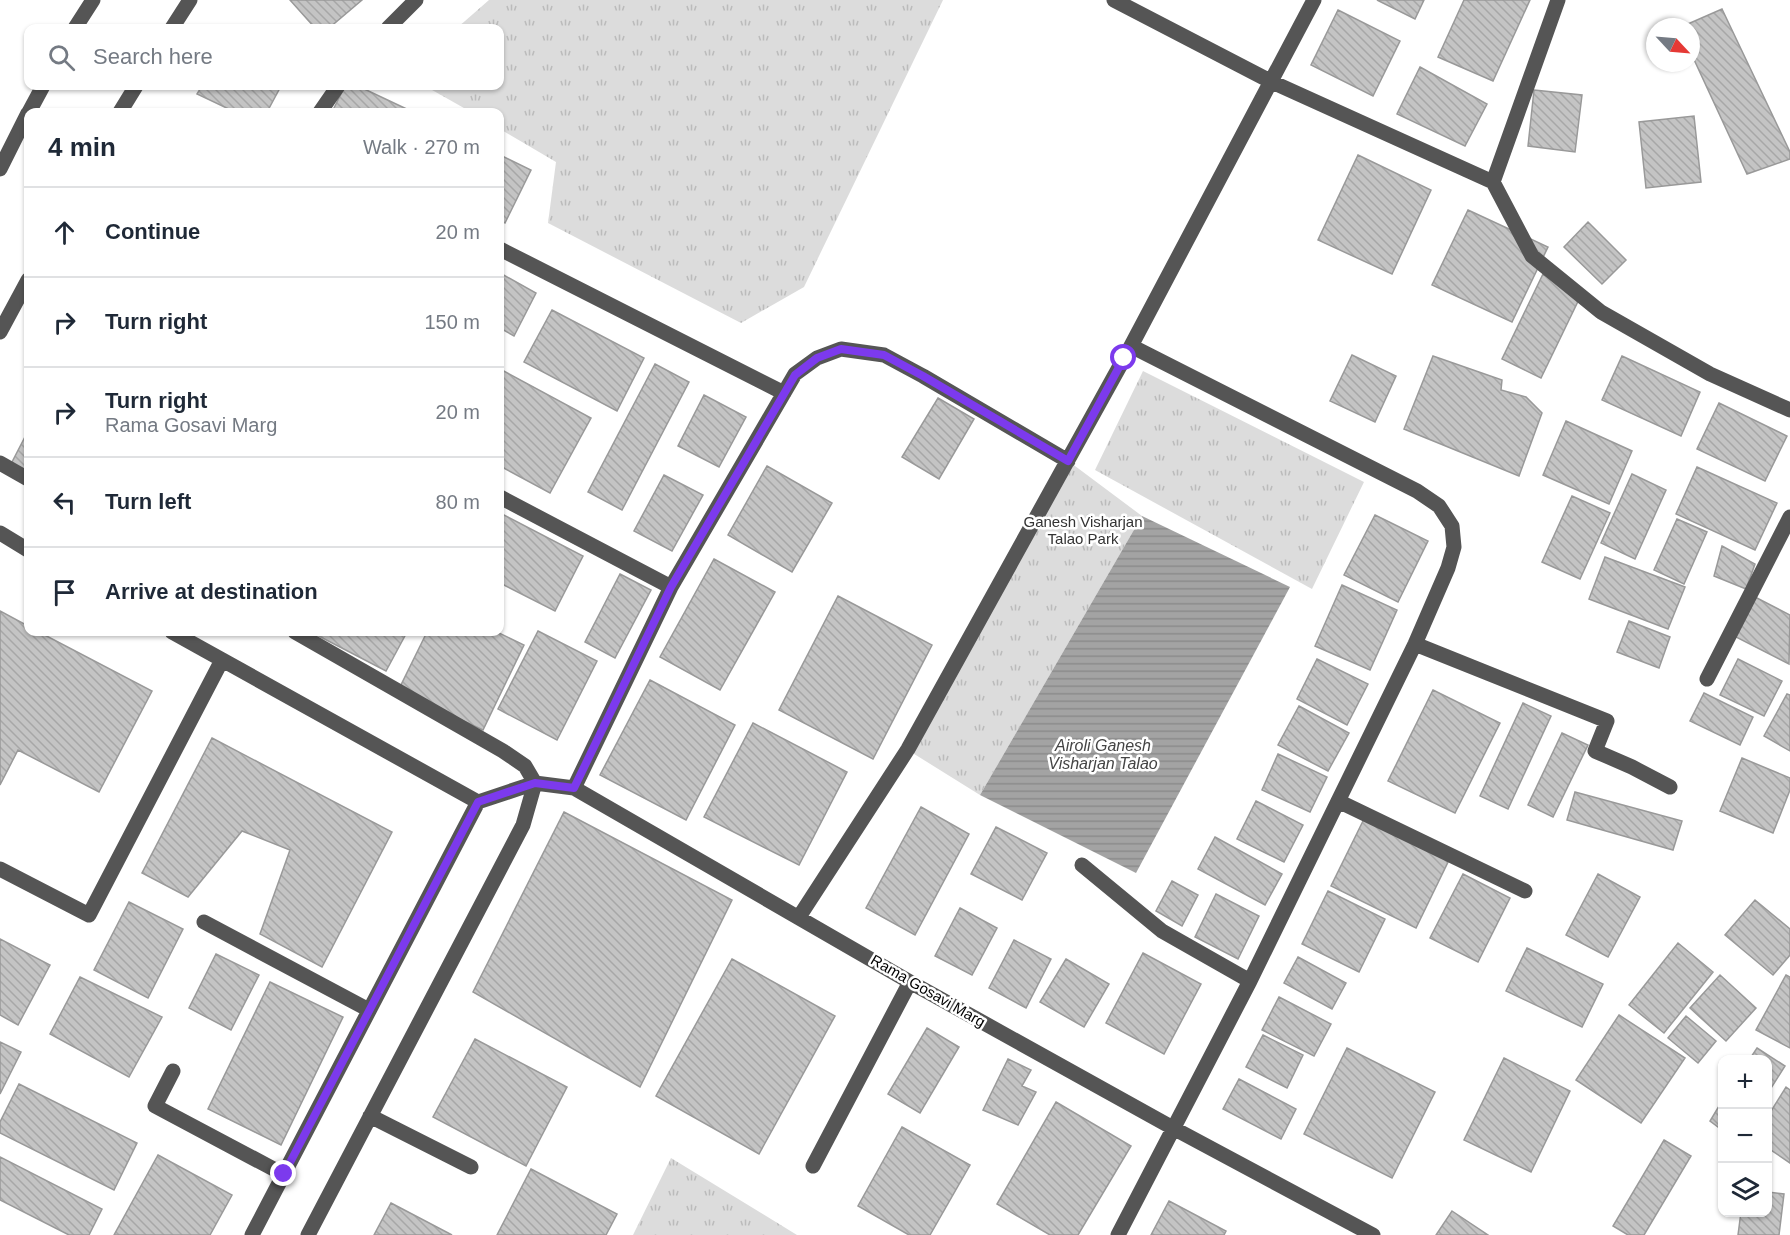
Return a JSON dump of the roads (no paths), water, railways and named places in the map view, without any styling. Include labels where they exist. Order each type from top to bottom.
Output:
[{"type":"street","points":[[78,24],[93,0]]},
{"type":"street","points":[[175,24],[190,0]]},
{"type":"street","points":[[392,24],[416,0]]},
{"type":"street","points":[[800,917],[908,749],[1131,346],[1314,0]]},
{"type":"street","points":[[1493,182],[1558,0]]},
{"type":"street","points":[[1120,1],[1272,82],[1493,182],[1532,256],[1601,312],[1710,374],[1790,410]]},
{"type":"street","points":[[32,108],[41,90]]},
{"type":"street","points":[[122,108],[134,90]]},
{"type":"street","points":[[323,108],[335,90]]},
{"type":"street","points":[[0,169],[24,123]]},
{"type":"street","points":[[504,251],[784,393]]},
{"type":"street","points":[[0,332],[24,287]]},
{"type":"street","points":[[1118,1235],[1250,981],[1415,644],[1448,568],[1454,547],[1452,526],[1439,506],[1417,491],[1131,346]]},
{"type":"street","points":[[574,788],[671,587],[795,375],[817,358],[841,349],[884,355],[1068,461]]},
{"type":"street","points":[[0,463],[24,477]]},
{"type":"street","points":[[504,499],[671,587]]},
{"type":"street","points":[[1707,679],[1790,517]]},
{"type":"street","points":[[1,537],[24,548]]},
{"type":"street","points":[[179,636],[478,802],[252,1235]]},
{"type":"street","points":[[302,636],[503,751],[525,766],[535,783],[523,825],[308,1235]]},
{"type":"street","points":[[1415,644],[1607,721],[1594,751],[1632,767],[1670,787]]},
{"type":"street","points":[[0,869],[89,915],[222,660]]},
{"type":"street","name":"Rama Gosavi Marg","points":[[478,802],[535,783],[574,788],[910,981],[1173,1128],[1373,1235]]},
{"type":"street","points":[[1338,801],[1525,891]]},
{"type":"street","points":[[1082,866],[1162,931],[1250,981]]},
{"type":"street","points":[[204,922],[369,1010]]},
{"type":"street","points":[[813,1166],[910,981]]},
{"type":"street","points":[[173,1071],[155,1106],[284,1174]]},
{"type":"street","points":[[370,1116],[471,1167]]},
{"type":"water","name":"Airoli Ganesh Visharjan Talao","points":[[1142,516],[1290,587],[1136,873],[980,795]]},
{"type":"park label","name":"Ganesh Visharjan Talao Park","points":[[1083,530]]}]
